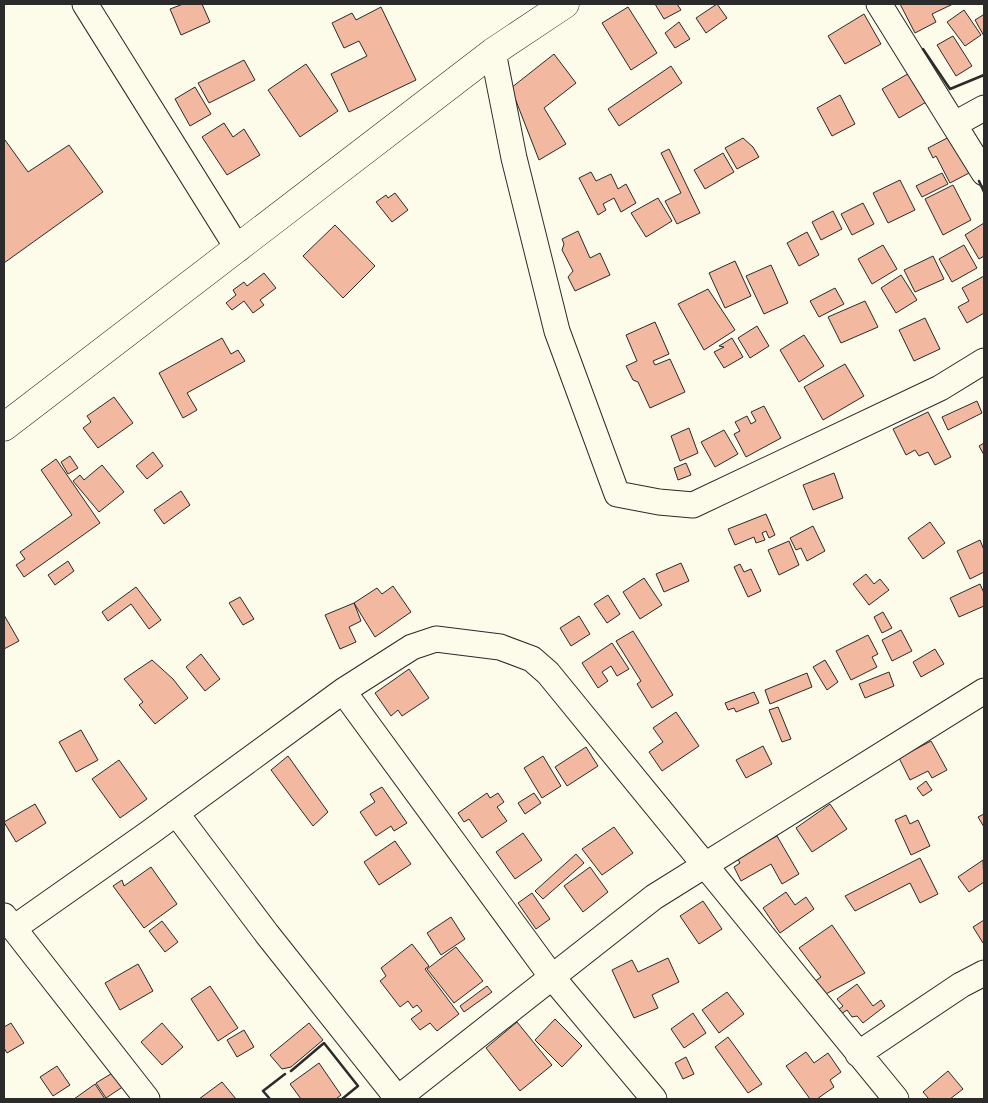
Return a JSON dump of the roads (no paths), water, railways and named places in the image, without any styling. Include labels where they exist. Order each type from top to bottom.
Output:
[{"type":"main road","points":[[4,427],[493,52],[566,4]]},
{"type":"street","points":[[85,4],[238,249]]},
{"type":"street","points":[[879,4],[984,172]]},
{"type":"street","points":[[493,52],[514,158],[557,331],[617,494],[659,502],[693,505],[940,388],[984,361]]},
{"type":"street","points":[[955,124],[984,108]]},
{"type":"street","points":[[147,1099],[9,922],[176,813],[343,691],[412,647],[436,640],[500,647],[532,659],[548,673],[896,1099]]},
{"type":"street","points":[[343,691],[552,977],[654,1099]]},
{"type":"street","points":[[176,813],[267,934],[398,1099],[654,897],[984,691]]},
{"type":"street","points":[[858,1054],[961,985],[984,973]]}]
